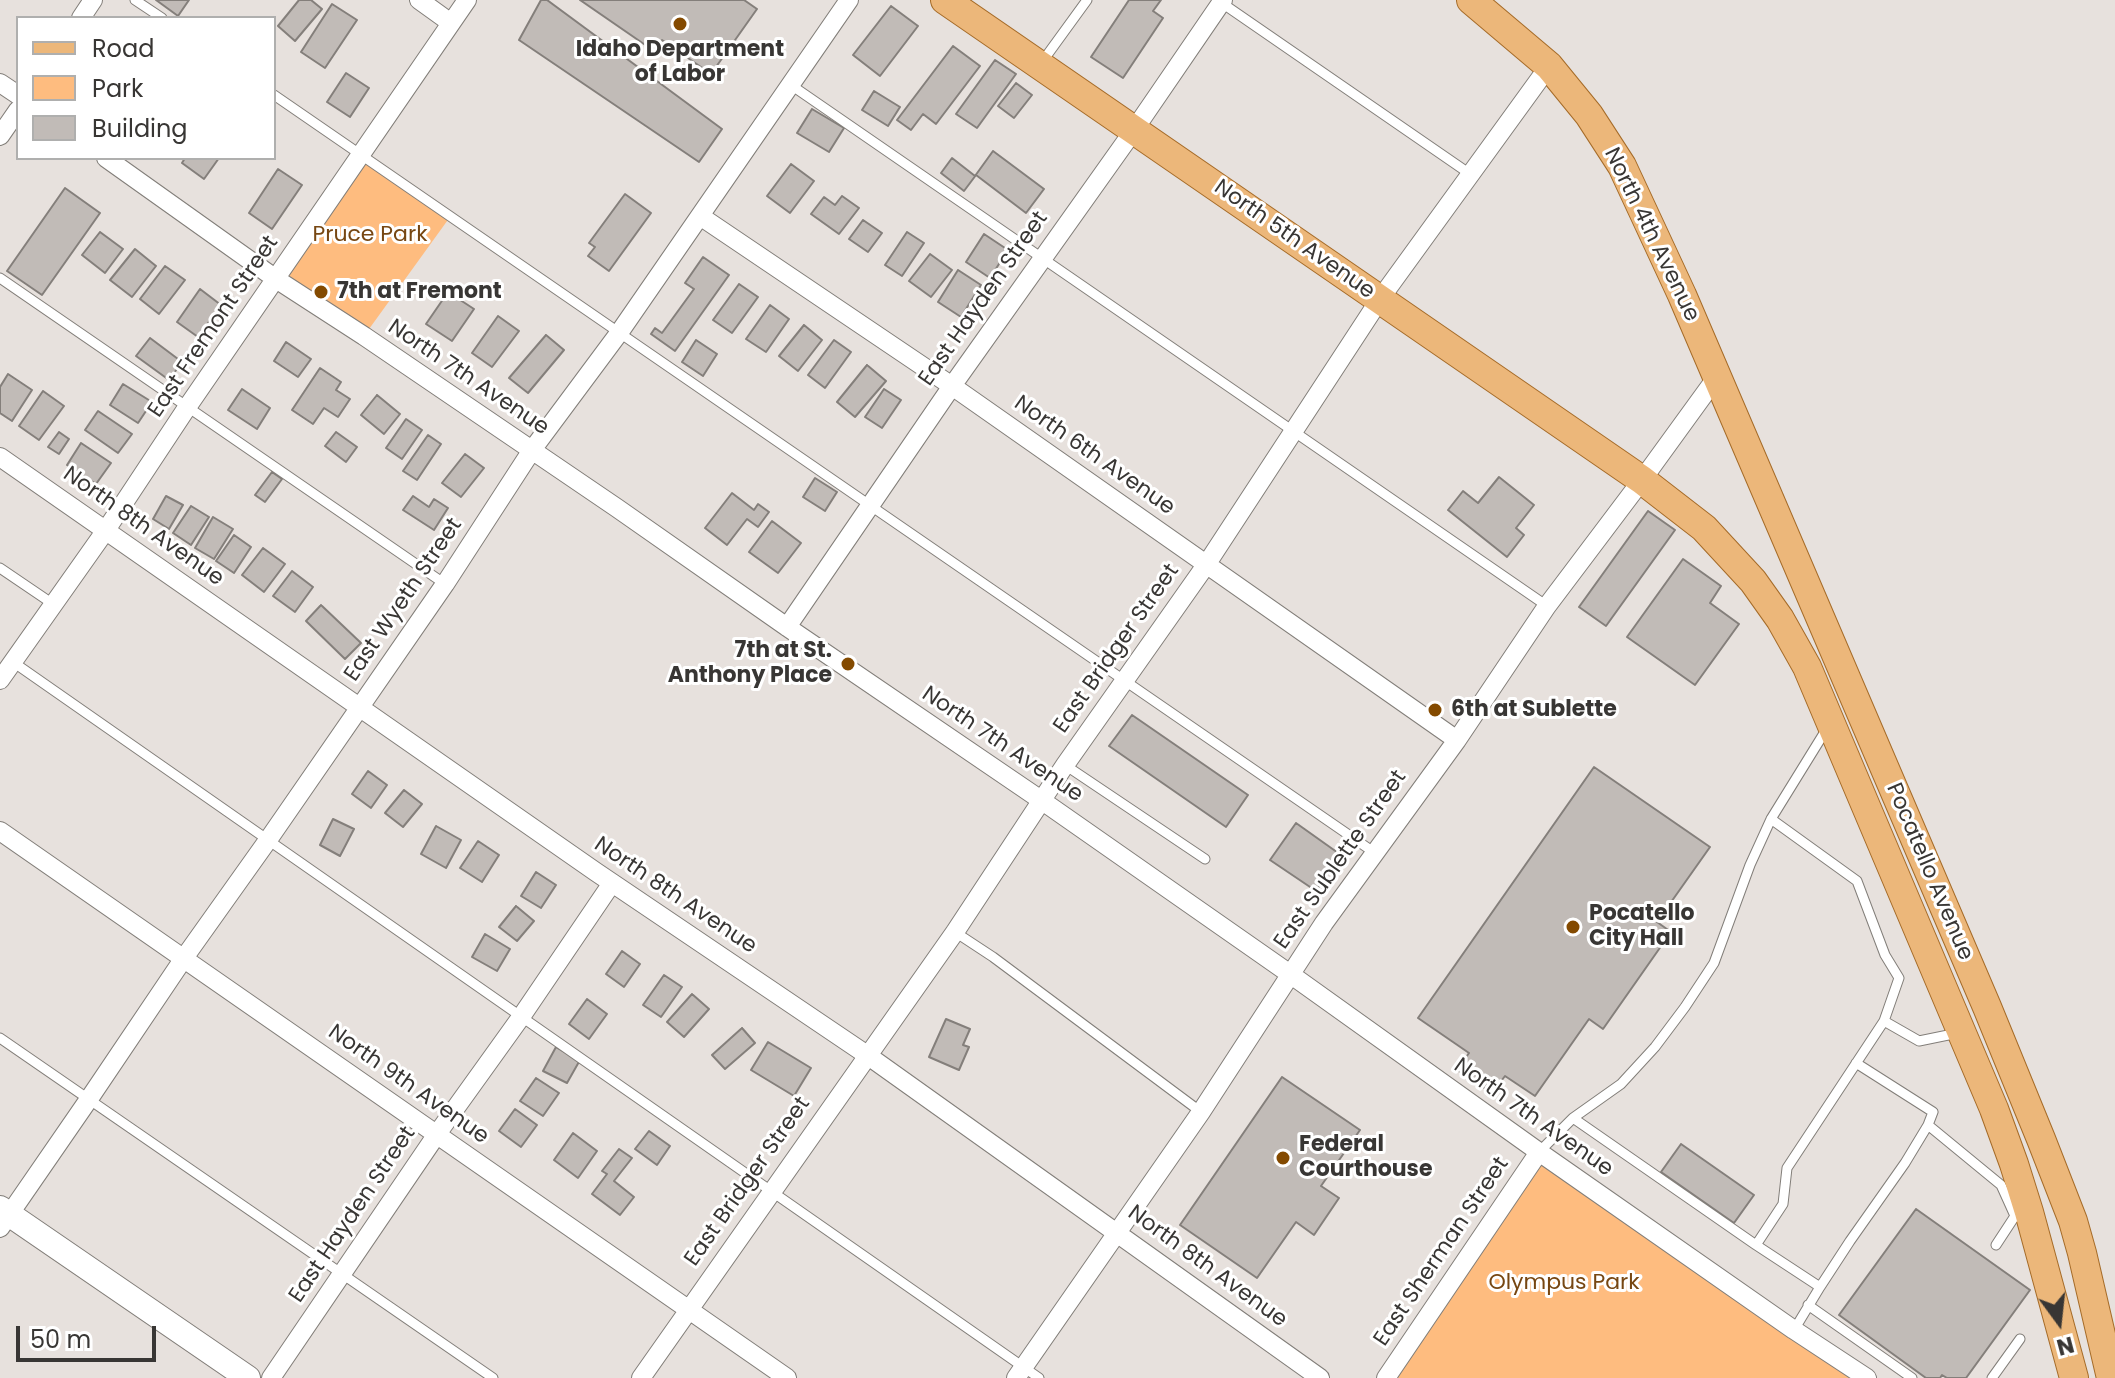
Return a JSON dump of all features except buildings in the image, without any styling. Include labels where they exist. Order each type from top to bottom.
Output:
[{"type":"main road","name":"North 5th Avenue","points":[[945,0],[1642,480]]},
{"type":"main road","name":"North 4th Avenue","points":[[1472,0],[1549,66],[1589,115],[1622,166],[1682,295],[1716,378]]},
{"type":"main road","name":"Pocatello Avenue","points":[[1716,378],[2041,1139],[2079,1242],[2111,1378]]},
{"type":"main road","name":"Pocatello Avenue","points":[[1642,480],[1704,528],[1753,581],[1780,619],[1807,667],[1994,1109],[2014,1164],[2074,1378]]},
{"type":"street","points":[[419,0],[451,23]]},
{"type":"street","name":"East Fremont Street","points":[[0,680],[106,530],[467,0]]},
{"type":"street","name":"East Wyeth Street","points":[[3,1217],[89,1099],[445,584],[532,450],[619,333],[849,0]]},
{"type":"street","name":"East Hayden Street","points":[[787,627],[1221,1]]},
{"type":"street","name":"East Bridger Street","points":[[641,1378],[955,932],[1123,680],[1206,565],[1380,299],[1549,66]]},
{"type":"street","points":[[0,136],[16,113]]},
{"type":"street","name":"North 7th Avenue","points":[[109,160],[276,279],[532,450],[1041,800],[1539,1152],[1867,1378]]},
{"type":"street","name":"North 6th Avenue","points":[[700,216],[952,386],[1457,740]]},
{"type":"street","name":"East Sublette Street","points":[[1020,1372],[1201,1112],[1324,923],[1457,740],[1547,606],[1716,378]]},
{"type":"street","name":"North 8th Avenue","points":[[0,457],[612,883],[867,1055],[1320,1378]]},
{"type":"street","name":"North 9th Avenue","points":[[0,831],[787,1378]]},
{"type":"street","name":"East Hayden Street","points":[[271,1378],[612,883]]},
{"type":"street","name":"East Sherman Street","points":[[1386,1378],[1539,1152]]},
{"type":"street","points":[[3,1217],[248,1378]]},
{"type":"lane","points":[[135,0],[159,16]]},
{"type":"lane","points":[[1040,65],[1087,0]]},
{"type":"lane","points":[[1221,1],[1470,174]]},
{"type":"lane","points":[[791,85],[1547,606]]},
{"type":"lane","points":[[276,96],[1375,853]]},
{"type":"lane","points":[[0,278],[445,584]]},
{"type":"lane","points":[[0,568],[54,605]]},
{"type":"lane","points":[[13,662],[772,1192],[1020,1372],[1039,1378]]},
{"type":"lane","points":[[1539,1152],[1573,1118],[1621,1084],[1655,1047],[1685,1007],[1714,963],[1750,865],[1771,819],[1830,724]]},
{"type":"lane","points":[[1065,765],[1205,859]]},
{"type":"lane","points":[[1756,1245],[1783,1204],[1787,1168],[1884,1021],[1899,978],[1885,955],[1857,881],[1771,819]]},
{"type":"lane","points":[[955,932],[1201,1112]]},
{"type":"lane","points":[[1884,1021],[1919,1041],[1961,1032]]},
{"type":"lane","points":[[0,1038],[493,1378]]},
{"type":"lane","points":[[1794,1330],[1850,1241],[1905,1163],[1933,1112],[1856,1063]]},
{"type":"lane","points":[[1573,1118],[1820,1287]]},
{"type":"lane","points":[[1928,1125],[2001,1185],[2015,1216],[1996,1245]]},
{"type":"lane","points":[[1808,1305],[1912,1378]]},
{"type":"lane","points":[[1992,1378],[2020,1339]]},
{"type":"green space","name":"Pruce Park","points":[[360,155],[450,217],[364,336],[276,279]]},
{"type":"green space","name":"Olympus Park","points":[[1539,1152],[1867,1378],[1386,1378]]},
{"type":"place","name":"Idaho Department of Labor","points":[[680,24]]},
{"type":"place","name":"7th at Fremont","points":[[321,292]]},
{"type":"place","name":"7th at St. Anthony Place","points":[[848,664]]},
{"type":"place","name":"6th at Sublette","points":[[1435,710]]},
{"type":"place","name":"Pocatello City Hall","points":[[1573,927]]},
{"type":"place","name":"Federal Courthouse","points":[[1283,1158]]}]
